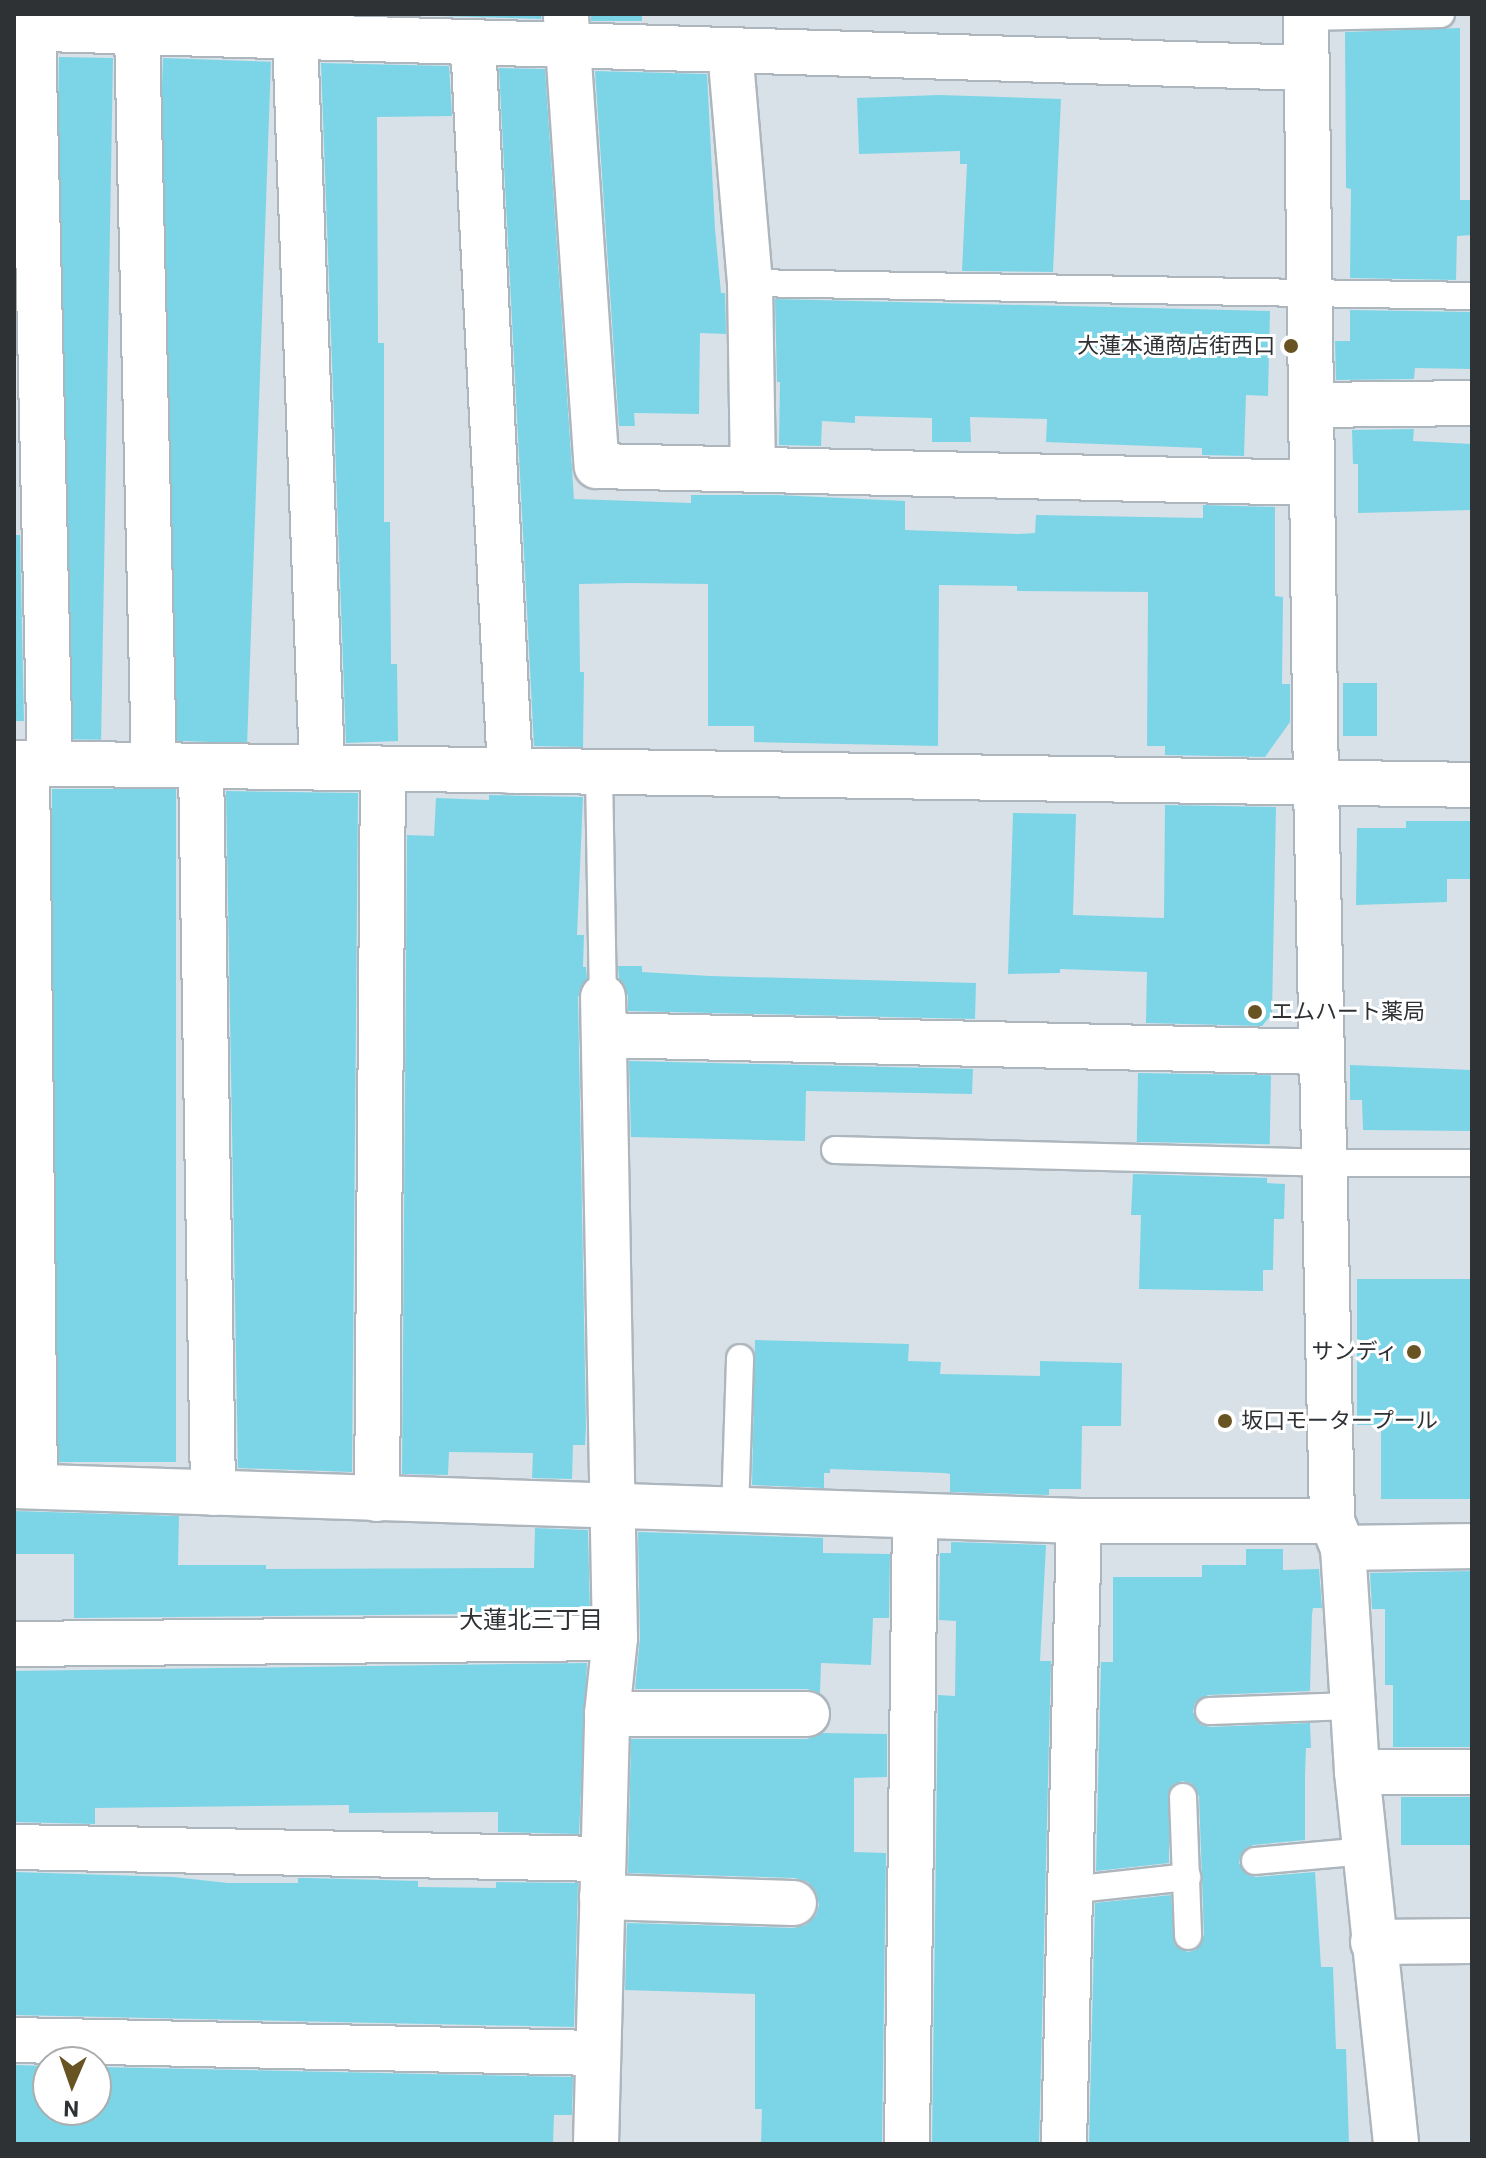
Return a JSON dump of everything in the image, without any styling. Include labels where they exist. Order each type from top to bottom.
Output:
[{"type":"street","points":[[1306,15],[1321,1052],[1338,1535],[1364,1851],[1396,2144]]},
{"type":"street","points":[[1305,68],[730,50],[567,29],[473,42],[390,27],[295,37],[210,24],[137,32],[46,25],[30,763],[24,1486],[1079,1521],[1338,1535],[1472,1546]]},
{"type":"street","points":[[567,29],[597,466],[1312,483]]},
{"type":"street","points":[[137,32],[154,765]]},
{"type":"street","points":[[295,37],[322,768]]},
{"type":"street","points":[[473,42],[510,771]]},
{"type":"street","points":[[730,50],[750,283],[753,470]]},
{"type":"street","points":[[1312,405],[1472,403]]},
{"type":"street","points":[[30,763],[1472,785]]},
{"type":"street","points":[[201,766],[213,1493]]},
{"type":"street","points":[[377,1499],[383,769]]},
{"type":"street","points":[[596,2144],[607,1714],[615,1638],[603,1016],[1321,1052]]},
{"type":"street","points":[[907,2144],[915,1517]]},
{"type":"street","points":[[1064,2144],[1079,1521]]},
{"type":"street","points":[[14,1644],[615,1638]]},
{"type":"street","points":[[607,1714],[807,1714]]},
{"type":"street","points":[[1357,1772],[1472,1772]]},
{"type":"street","points":[[14,1847],[602,1878],[794,1903]]},
{"type":"street","points":[[1373,1942],[1472,1941]]},
{"type":"street","points":[[14,2040],[598,2053]]},
{"type":"lane","points":[[1306,15],[1441,14]]},
{"type":"lane","points":[[750,283],[1472,296]]},
{"type":"lane","points":[[599,773],[603,1016]]},
{"type":"lane","points":[[835,1150],[1324,1163],[1472,1163]]},
{"type":"lane","points":[[735,1511],[740,1358]]},
{"type":"lane","points":[[1209,1711],[1352,1706]]},
{"type":"lane","points":[[1183,1797],[1188,1936]]},
{"type":"lane","points":[[1255,1861],[1364,1851]]},
{"type":"lane","points":[[1070,1890],[1187,1877]]},
{"type":"building","points":[[369,14],[542,14],[541,19]]},
{"type":"building","points":[[591,14],[642,14],[642,21],[591,21]]},
{"type":"building","points":[[1460,28],[1460,200],[1472,200],[1472,235],[1457,236],[1456,280],[1350,278],[1351,189],[1346,188],[1345,32]]},
{"type":"building","points":[[59,57],[113,58],[101,740],[47,739]]},
{"type":"building","points":[[163,58],[271,62],[247,743],[139,740]]},
{"type":"building","points":[[321,63],[449,66],[452,116],[377,117],[378,343],[384,343],[384,522],[390,522],[391,664],[397,664],[398,741],[346,743]]},
{"type":"building","points":[[499,68],[545,69],[574,499],[691,503],[691,495],[777,495],[905,501],[905,530],[1019,534],[1035,533],[1036,515],[1203,518],[1203,505],[1275,507],[1275,596],[1283,597],[1282,684],[1290,684],[1290,722],[1265,757],[1165,755],[1165,746],[1147,746],[1148,592],[1017,591],[1017,586],[939,585],[938,746],[754,742],[754,726],[708,726],[708,584],[579,584],[580,672],[584,672],[583,747],[534,746]]},
{"type":"building","points":[[595,71],[707,74],[715,229],[721,293],[725,293],[726,334],[700,333],[699,414],[634,413],[635,426],[619,426]]},
{"type":"building","points":[[939,95],[1061,99],[1053,272],[962,271],[967,164],[960,164],[960,151],[859,154],[857,98]]},
{"type":"building","points":[[775,299],[1270,311],[1268,396],[1246,395],[1244,456],[1202,455],[1202,448],[1046,442],[1047,419],[970,417],[971,442],[932,442],[932,418],[855,416],[855,423],[822,421],[821,446],[779,445],[780,382],[777,382]]},
{"type":"building","points":[[1350,310],[1472,312],[1472,369],[1415,368],[1414,379],[1336,380],[1335,341],[1350,341]]},
{"type":"building","points":[[1414,429],[1413,441],[1472,444],[1472,510],[1358,513],[1358,464],[1353,464],[1352,430]]},
{"type":"building","points":[[14,535],[20,535],[24,721],[14,721]]},
{"type":"building","points":[[1343,683],[1377,683],[1377,736],[1343,736]]},
{"type":"building","points":[[52,789],[176,789],[176,1462],[52,1462]]},
{"type":"building","points":[[226,791],[358,793],[352,1472],[238,1468]]},
{"type":"building","points":[[489,795],[583,797],[577,935],[584,935],[583,967],[586,967],[587,979],[578,997],[586,1426],[585,1445],[573,1445],[572,1479],[532,1478],[533,1453],[449,1452],[448,1475],[402,1474],[407,835],[434,836],[436,798],[489,800]]},
{"type":"building","points":[[1165,805],[1276,807],[1272,1014],[1262,1026],[1146,1023],[1147,972],[1060,969],[1060,973],[1008,974],[1013,813],[1076,814],[1073,915],[1164,918]]},
{"type":"building","points":[[1406,821],[1472,821],[1472,879],[1447,879],[1447,902],[1356,905],[1357,828],[1406,828]]},
{"type":"building","points":[[618,966],[642,966],[642,972],[710,976],[976,983],[975,1019],[628,1011],[628,996],[619,978]]},
{"type":"building","points":[[629,1061],[973,1069],[972,1094],[806,1091],[805,1141],[631,1137]]},
{"type":"building","points":[[1350,1065],[1472,1070],[1472,1131],[1363,1130],[1362,1100],[1350,1100]]},
{"type":"building","points":[[1138,1073],[1271,1075],[1270,1144],[1137,1142]]},
{"type":"building","points":[[1133,1174],[1267,1178],[1267,1183],[1285,1184],[1284,1219],[1274,1219],[1273,1270],[1263,1270],[1263,1291],[1139,1289],[1141,1215],[1131,1215]]},
{"type":"building","name":"サンディ","points":[[1357,1279],[1472,1279],[1472,1499],[1381,1499],[1381,1425],[1357,1425]]},
{"type":"building","points":[[755,1340],[909,1344],[908,1361],[941,1362],[940,1374],[1040,1376],[1040,1361],[1122,1363],[1121,1426],[1082,1426],[1081,1489],[1049,1489],[1049,1495],[950,1492],[950,1474],[944,1473],[830,1469],[830,1473],[824,1473],[824,1488],[752,1485]]},
{"type":"building","points":[[14,1511],[179,1516],[178,1565],[266,1565],[266,1569],[534,1568],[535,1528],[588,1530],[590,1613],[74,1618],[74,1554],[14,1554]]},
{"type":"building","points":[[638,1532],[823,1538],[823,1553],[890,1554],[889,1618],[873,1618],[871,1665],[821,1663],[820,1693],[807,1689],[635,1689],[640,1638]]},
{"type":"building","points":[[951,1542],[1046,1545],[1040,1661],[1051,1661],[1039,2144],[932,2144],[938,1695],[955,1696],[956,1621],[939,1620],[940,1553],[951,1553]]},
{"type":"building","points":[[1246,1549],[1283,1549],[1283,1570],[1319,1569],[1322,1608],[1313,1608],[1312,1614],[1310,1691],[1208,1695],[1195,1703],[1193,1712],[1201,1725],[1210,1727],[1310,1723],[1311,1748],[1306,1748],[1305,1840],[1253,1845],[1241,1854],[1239,1863],[1248,1875],[1256,1877],[1315,1872],[1321,1967],[1333,1967],[1336,2049],[1346,2049],[1349,2144],[1089,2144],[1095,1903],[1171,1895],[1175,1945],[1188,1952],[1196,1950],[1204,1935],[1199,1796],[1191,1783],[1182,1781],[1169,1790],[1169,1863],[1096,1871],[1101,1662],[1113,1662],[1113,1577],[1202,1577],[1202,1565],[1246,1565]]},
{"type":"building","points":[[1472,1571],[1472,1747],[1393,1747],[1393,1685],[1385,1685],[1385,1609],[1372,1609],[1370,1573]]},
{"type":"building","points":[[587,1663],[579,1834],[498,1832],[498,1812],[349,1813],[349,1805],[95,1808],[95,1824],[14,1822],[14,1671]]},
{"type":"building","points":[[823,1733],[887,1734],[887,1777],[854,1778],[854,1852],[886,1853],[882,2144],[761,2144],[762,2109],[755,2109],[755,1994],[625,1990],[627,1923],[794,1928],[806,1925],[816,1915],[819,1905],[816,1892],[808,1882],[795,1878],[628,1873],[631,1739],[807,1739]]},
{"type":"building","points":[[1401,1797],[1472,1797],[1472,1845],[1401,1845]]},
{"type":"building","points":[[14,1872],[173,1877],[228,1883],[298,1883],[298,1878],[418,1881],[418,1887],[496,1888],[496,1882],[578,1883],[574,2027],[14,2015]]},
{"type":"building","points":[[14,2065],[32,2066],[32,2126],[112,2126],[112,2067],[573,2077],[572,2115],[554,2115],[553,2144],[14,2144]]},
{"type":"place","name":"大蓮本通商店街西口","points":[[1291,346]]},
{"type":"place","name":"エムハート薬局","points":[[1255,1012]]},
{"type":"place","name":"サンディ","points":[[1414,1352]]},
{"type":"place","name":"坂口モータープール","points":[[1225,1421]]},
{"type":"district","name":"大蓮北三丁目","points":[[531,1621]]}]
